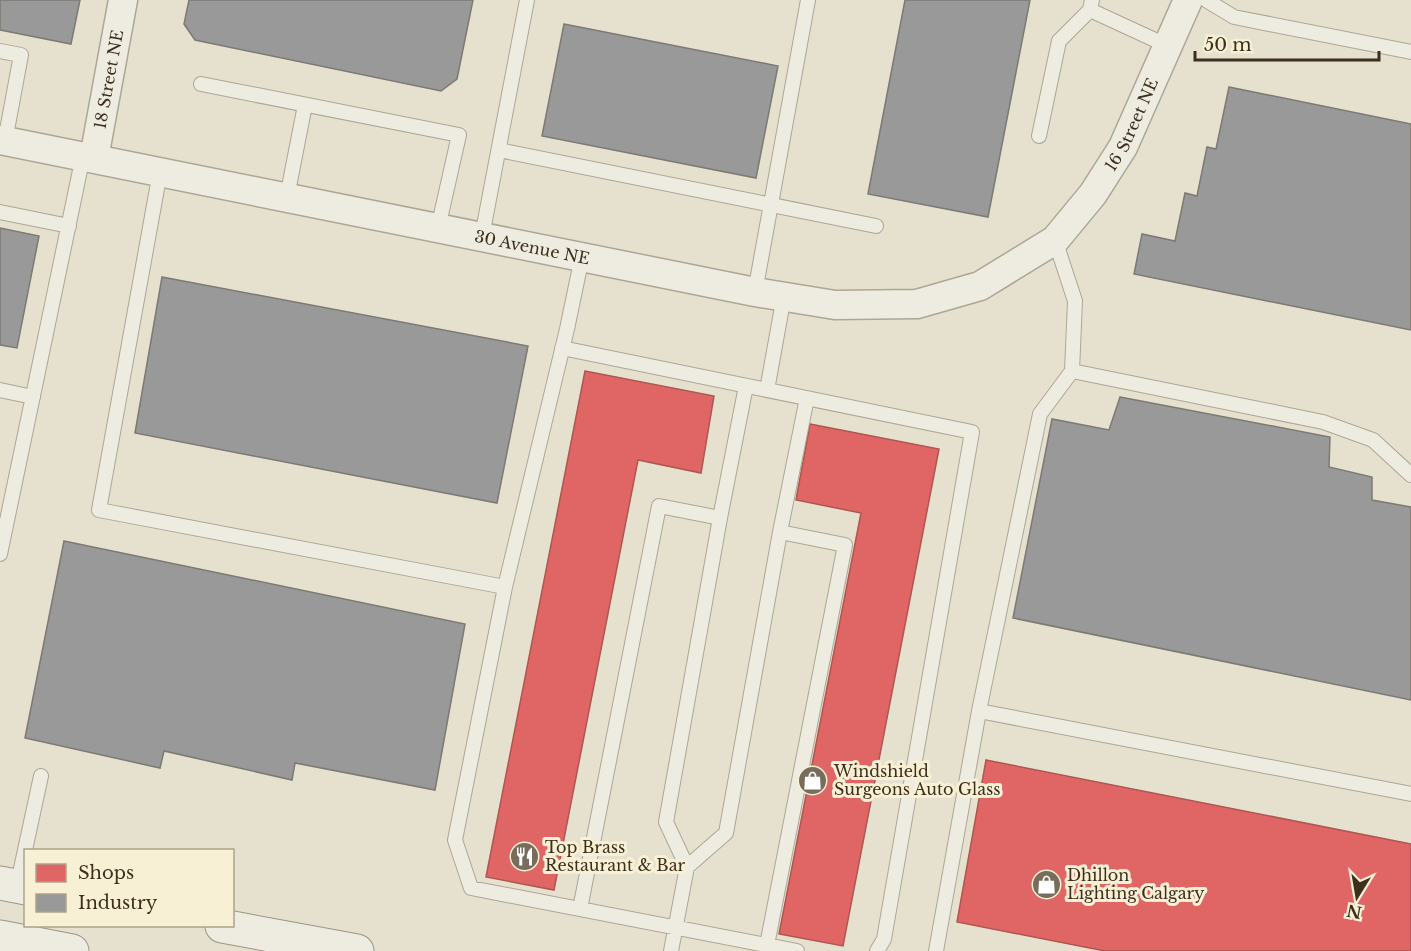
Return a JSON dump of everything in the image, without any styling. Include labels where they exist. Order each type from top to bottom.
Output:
[{"type":"main road","points":[[227,927],[357,951]]},
{"type":"main road","points":[[0,937],[72,951]]},
{"type":"street","name":"18 Street NE","points":[[89,157],[123,0]]},
{"type":"street","name":"16 Street NE","points":[[1055,240],[1093,194],[1123,147],[1188,0]]},
{"type":"street","name":"30 Avenue NE","points":[[3,140],[755,292],[835,305],[916,304],[980,286],[1055,240]]},
{"type":"lane","points":[[482,236],[528,0]]},
{"type":"lane","points":[[755,292],[808,0]]},
{"type":"lane","points":[[1206,0],[1234,17],[1411,52]]},
{"type":"lane","points":[[1039,136],[1059,41],[1091,5],[1168,46]]},
{"type":"lane","points":[[0,51],[21,55],[3,140]]},
{"type":"lane","points":[[201,84],[459,135],[438,228]]},
{"type":"lane","points":[[287,197],[305,105]]},
{"type":"lane","points":[[499,150],[876,226]]},
{"type":"lane","points":[[0,554],[69,226],[89,157]]},
{"type":"lane","points":[[160,172],[99,510],[505,587]]},
{"type":"lane","points":[[0,212],[69,226]]},
{"type":"lane","points":[[936,951],[979,711],[1040,414],[1072,371],[1075,301],[1055,240]]},
{"type":"lane","points":[[582,257],[505,587],[455,840],[471,888],[797,951]]},
{"type":"lane","points":[[767,390],[784,296]]},
{"type":"lane","points":[[562,348],[972,432],[884,939],[877,951]]},
{"type":"lane","points":[[1072,371],[1323,422],[1373,440],[1411,475]]},
{"type":"lane","points":[[671,951],[687,867],[666,822],[746,386]]},
{"type":"lane","points":[[0,390],[33,397]]},
{"type":"lane","points":[[687,867],[726,833],[780,532],[807,398]]},
{"type":"lane","points":[[580,909],[660,506],[720,518]]},
{"type":"lane","points":[[767,945],[845,545],[780,532]]},
{"type":"lane","points":[[979,711],[1411,794]]},
{"type":"lane","points":[[14,886],[40,776]]},
{"type":"building: Shops","points":[[585,371],[714,396],[701,473],[638,460],[554,890],[486,877]]},
{"type":"building: Shops","points":[[810,424],[939,449],[843,946],[779,934],[861,513],[796,500]]},
{"type":"building: Shops","points":[[986,760],[1411,844],[1411,951],[1105,951],[957,922]]},
{"type":"building: Industry","points":[[0,0],[80,0],[71,44],[0,30]]},
{"type":"building: Industry","points":[[189,0],[473,0],[457,79],[441,91],[195,40],[184,24]]},
{"type":"building: Industry","points":[[905,0],[1030,0],[988,217],[868,194]]},
{"type":"building: Industry","points":[[564,24],[778,66],[756,178],[542,136]]},
{"type":"building: Industry","points":[[1229,87],[1411,124],[1411,330],[1134,274],[1142,234],[1175,241],[1185,193],[1197,196],[1207,147],[1216,149]]},
{"type":"building: Industry","points":[[0,228],[39,236],[17,348],[0,345]]},
{"type":"building: Industry","points":[[162,277],[528,346],[497,503],[135,433]]},
{"type":"building: Industry","points":[[1120,397],[1330,437],[1329,467],[1372,477],[1372,500],[1411,507],[1411,700],[1013,618],[1052,419],[1109,430]]},
{"type":"building: Industry","points":[[64,541],[465,624],[435,790],[295,763],[292,780],[164,751],[160,768],[25,738]]},
{"type":"place","name":"Windshield Surgeons Auto Glass","points":[[813,780]]},
{"type":"place","name":"Top Brass Restaurant & Bar","points":[[524,856]]},
{"type":"place","name":"Dhillon Lighting Calgary","points":[[1046,884]]}]
